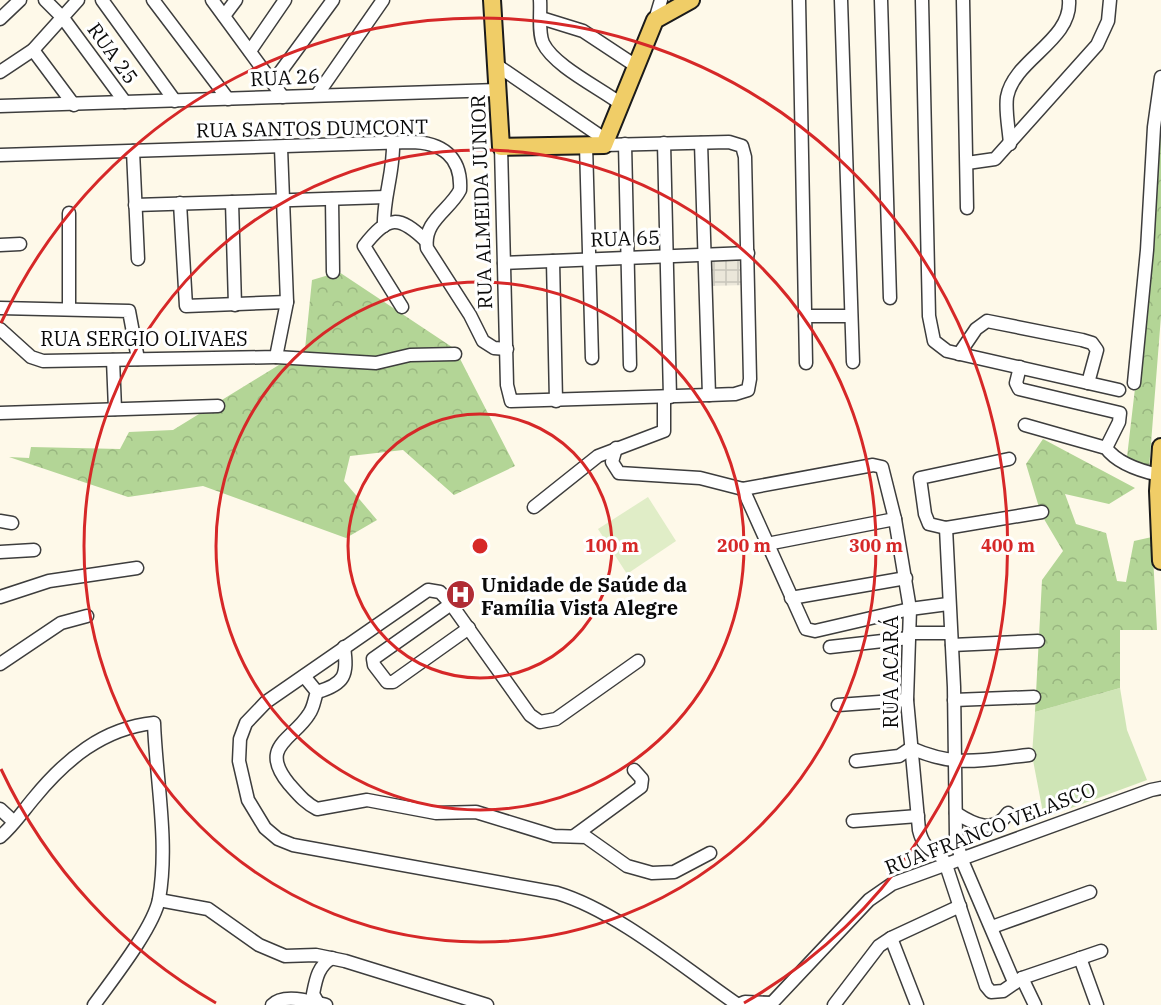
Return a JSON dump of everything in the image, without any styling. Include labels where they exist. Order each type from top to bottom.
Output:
[{"type":"main road","name":"RUA ALMEIDA JUNIOR","points":[[492,0],[498,66],[501,147]]},
{"type":"main road","points":[[501,147],[586,145],[605,142],[655,20],[666,3],[691,0]]},
{"type":"main road","points":[[1161,447],[1159,475],[1161,561]]},
{"type":"street","points":[[0,19],[20,0]]},
{"type":"street","name":"RUA 25","points":[[45,0],[63,18],[125,102]]},
{"type":"street","points":[[0,72],[33,50],[78,0]]},
{"type":"street","points":[[102,0],[175,101]]},
{"type":"street","points":[[153,0],[228,99]]},
{"type":"street","points":[[212,0],[284,97]]},
{"type":"street","points":[[224,16],[236,0]]},
{"type":"street","points":[[250,51],[285,0]]},
{"type":"street","points":[[273,82],[333,0]]},
{"type":"street","points":[[317,95],[383,0]]},
{"type":"street","points":[[540,0],[542,38],[549,50],[621,104]]},
{"type":"street","points":[[799,0],[806,363]]},
{"type":"street","points":[[841,0],[853,362]]},
{"type":"street","points":[[882,0],[890,298]]},
{"type":"street","points":[[922,0],[930,329],[934,341],[942,350],[1119,390]]},
{"type":"street","points":[[963,0],[967,208]]},
{"type":"street","points":[[1010,144],[1008,94],[1028,64],[1064,25],[1069,14],[1069,0]]},
{"type":"street","points":[[967,163],[992,161],[1010,144],[1097,45],[1108,21],[1110,0]]},
{"type":"street","points":[[541,18],[583,31],[636,66]]},
{"type":"street","points":[[33,50],[74,105]]},
{"type":"street","points":[[498,66],[605,142],[739,144],[745,158],[750,386],[741,393],[556,401],[553,261]]},
{"type":"street","points":[[1134,383],[1147,250],[1154,127],[1161,77]]},
{"type":"street","name":"RUA 26","points":[[0,106],[498,90]]},
{"type":"street","name":"RUA SANTOS DUMCONT","points":[[0,155],[420,142],[437,146],[450,153],[458,166],[460,190],[432,224],[426,241]]},
{"type":"street","points":[[384,226],[386,197],[393,169],[393,143]]},
{"type":"street","points":[[534,507],[592,460],[616,448],[664,431],[667,397],[664,143]]},
{"type":"street","points":[[701,143],[709,395]]},
{"type":"street","points":[[626,144],[630,365]]},
{"type":"street","points":[[586,145],[592,358]]},
{"type":"street","name":"RUA ALMEIDA JUNIOR","points":[[501,147],[508,390],[512,402],[556,401]]},
{"type":"street","points":[[276,357],[287,302],[281,148]]},
{"type":"street","points":[[133,151],[138,259]]},
{"type":"street","points":[[135,205],[386,197]]},
{"type":"street","points":[[332,199],[333,272]]},
{"type":"street","points":[[231,202],[235,305]]},
{"type":"street","points":[[180,203],[186,306],[287,302]]},
{"type":"street","points":[[69,213],[69,309]]},
{"type":"street","points":[[402,307],[363,247],[384,226],[395,221],[406,223],[426,241],[434,262],[470,315],[483,341],[494,348],[507,349]]},
{"type":"street","points":[[0,245],[20,244]]},
{"type":"street","name":"RUA 65","points":[[504,263],[748,253]]},
{"type":"street","points":[[0,308],[129,310],[138,359]]},
{"type":"street","points":[[805,316],[851,316]]},
{"type":"street","points":[[959,354],[976,330],[987,321],[1082,340],[1092,343],[1096,350],[1088,383]]},
{"type":"street","name":"RUA SERGIO OLIVAES","points":[[0,329],[36,360],[276,357],[376,363],[410,355],[455,354]]},
{"type":"street","points":[[112,360],[115,409]]},
{"type":"street","points":[[1020,367],[1016,384],[1019,388],[1119,412],[1119,422],[1106,448]]},
{"type":"street","points":[[0,413],[218,406]]},
{"type":"street","points":[[1025,425],[1106,448],[1113,456],[1159,475]]},
{"type":"street","points":[[616,448],[612,462],[618,473],[700,477],[743,489],[803,625],[810,631],[910,609],[948,604]]},
{"type":"street","points":[[1009,459],[920,478],[921,494],[929,524],[946,528],[1042,512]]},
{"type":"street","name":"RUA ACARÁ","points":[[743,489],[873,465],[882,467],[895,519],[910,609],[907,700],[918,816],[923,843],[928,850],[942,857],[945,863]]},
{"type":"street","points":[[767,544],[895,519]]},
{"type":"street","points":[[946,528],[954,700],[956,837],[961,858],[992,927],[1018,980],[1035,1005]]},
{"type":"street","points":[[0,552],[34,550]]},
{"type":"street","points":[[0,597],[49,580],[137,568]]},
{"type":"street","points":[[791,598],[906,578]]},
{"type":"street","points":[[638,661],[556,719],[540,722],[530,715],[443,595],[434,590],[423,592],[254,712],[240,739],[239,761],[248,800],[265,828],[278,838],[293,845],[557,892],[577,899],[608,915],[745,1004]]},
{"type":"street","points":[[451,604],[373,659],[374,665],[387,682],[393,682],[469,628]]},
{"type":"street","points":[[0,664],[61,623],[87,616]]},
{"type":"street","points":[[830,647],[909,636],[1038,641]]},
{"type":"street","points":[[344,647],[345,673],[338,684],[317,692],[308,716],[285,737],[278,753],[281,774],[309,806],[324,810],[367,800],[436,813],[476,812],[554,836],[574,836],[591,840],[627,866],[652,873],[674,872],[711,853]]},
{"type":"street","points":[[304,676],[317,692]]},
{"type":"street","points":[[954,700],[1034,697]]},
{"type":"street","points":[[838,705],[907,700]]},
{"type":"street","points":[[0,837],[61,766],[83,749],[113,734],[154,723],[161,842],[159,900],[142,934],[94,1005]]},
{"type":"street","points":[[856,761],[899,756],[911,748],[936,759],[955,763],[1029,755]]},
{"type":"street","points":[[574,836],[642,787],[642,779],[634,770]]},
{"type":"street","name":"RUA FRANCO VELASCO","points":[[745,1004],[771,1004],[876,894],[892,884],[1150,789],[1161,788]]},
{"type":"street","points":[[0,809],[14,822]]},
{"type":"street","points":[[956,813],[978,826],[997,824],[1008,813]]},
{"type":"street","points":[[853,821],[918,816]]},
{"type":"street","points":[[945,863],[987,988],[998,993],[1011,987],[1018,980],[1101,951]]},
{"type":"street","points":[[992,927],[1090,892]]},
{"type":"street","points":[[159,900],[208,909],[272,952],[285,956],[316,955],[332,958],[487,1005]]},
{"type":"street","points":[[834,1005],[879,946],[891,938],[960,906]]},
{"type":"street","points":[[891,938],[917,1005]]},
{"type":"street","points":[[322,1004],[313,994],[321,967],[332,958]]},
{"type":"street","points":[[1080,958],[1097,1005]]},
{"type":"street","points":[[272,1005],[281,999],[322,1004]]},
{"type":"green space","points":[[1161,93],[1161,316],[1149,469],[1127,457],[1139,354]]},
{"type":"green space","points":[[339,272],[455,349],[515,466],[454,495],[403,450],[350,456],[344,481],[377,520],[346,538],[203,486],[128,497],[9,457],[29,458],[31,447],[120,449],[129,432],[173,430],[305,349],[312,280]]},
{"type":"green space","points":[[1043,439],[1135,488],[1109,504],[1065,494],[1076,524],[1106,533],[1117,581],[1126,582],[1134,541],[1152,537],[1157,630],[1120,630],[1120,688],[1035,712],[1042,580],[1063,551],[1041,514],[1026,464]]},
{"type":"green space","points":[[648,497],[676,541],[627,574],[598,529]]},
{"type":"green space","points":[[1120,688],[1127,730],[1147,780],[1044,818],[1032,755],[1035,712]]},
{"type":"shaded area","points":[[745,255],[747,285],[709,286],[708,256]]},
{"type":"place","name":"Unidade de Saúde da Família Vista Alegre","points":[[460,595]]}]
